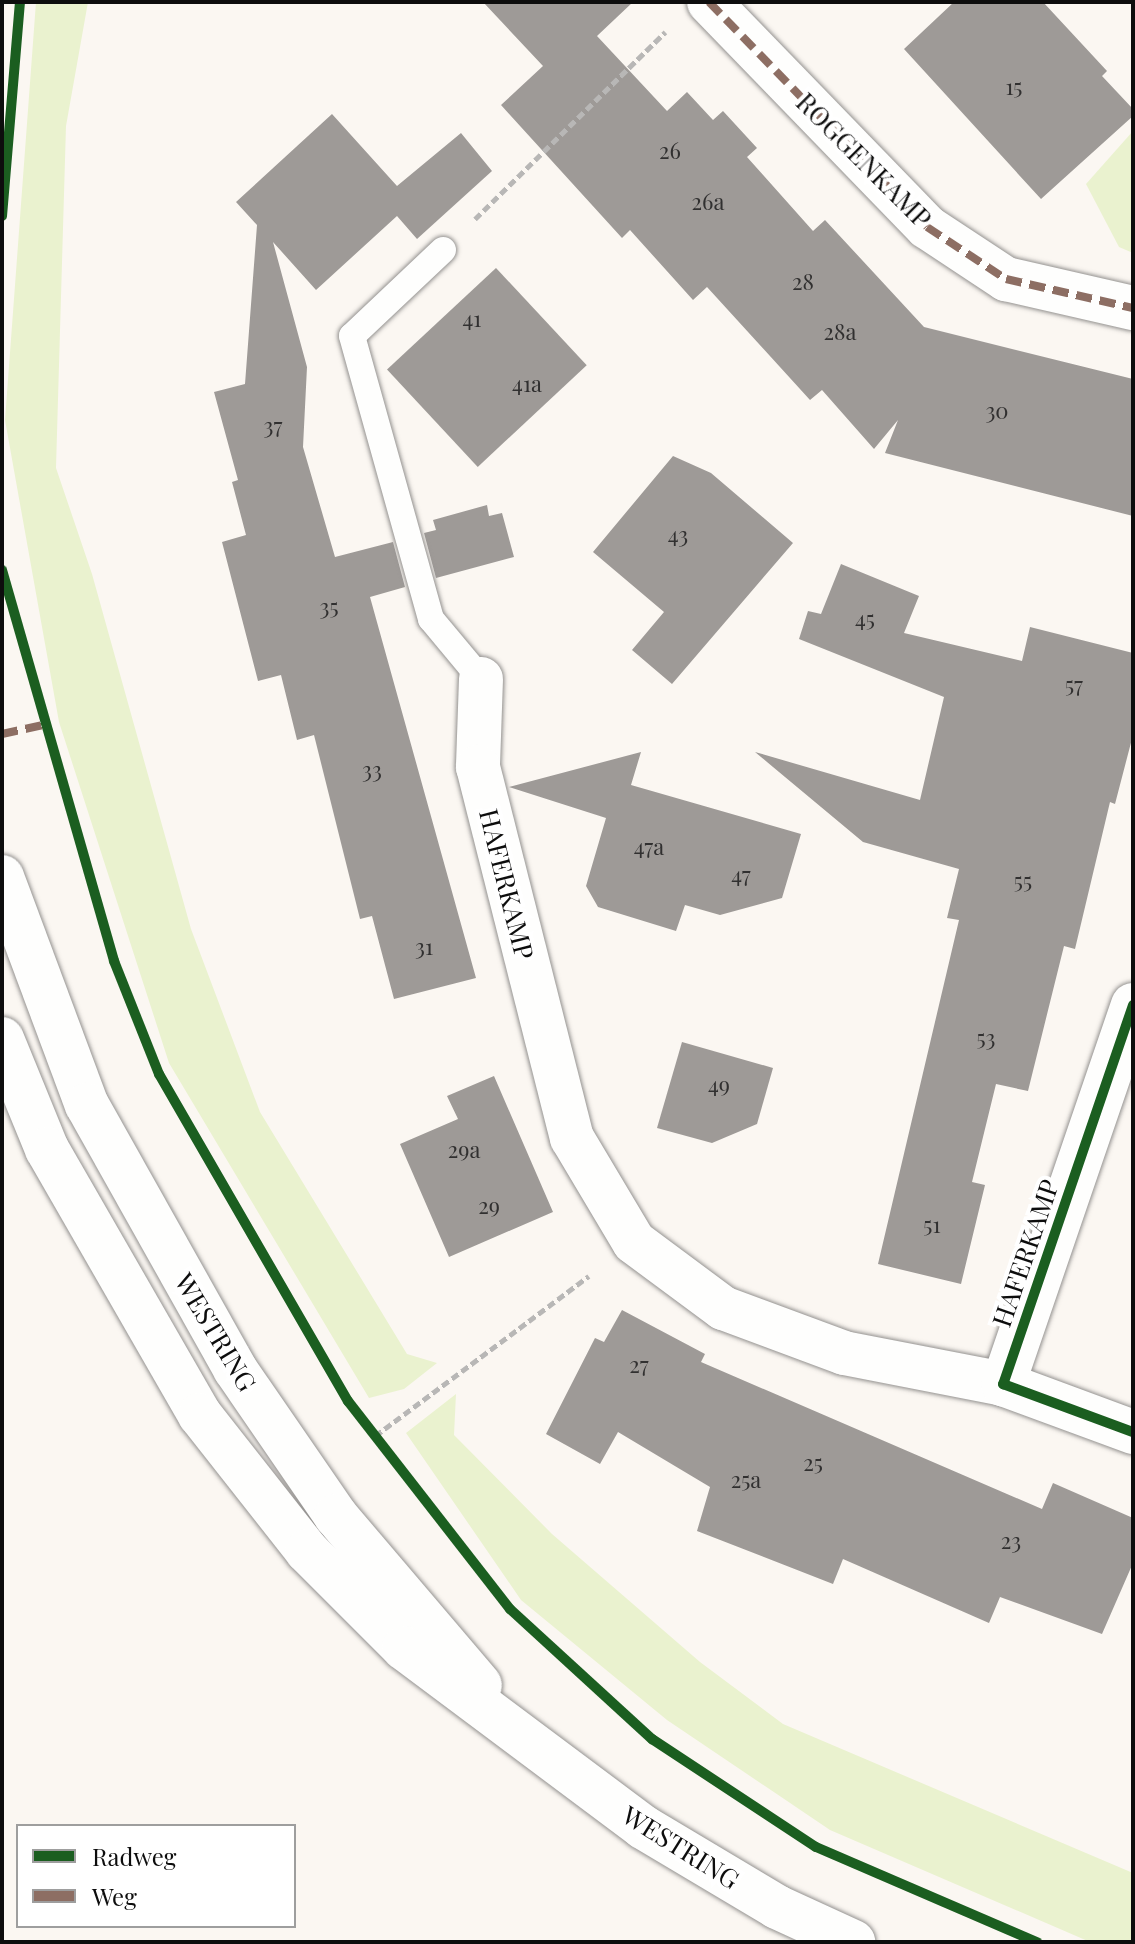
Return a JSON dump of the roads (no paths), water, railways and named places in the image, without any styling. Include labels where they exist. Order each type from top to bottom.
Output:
[{"type":"street","name":"ROGGENKAMP","points":[[709,2],[927,227],[1006,279],[1133,308]]},
{"type":"street","name":"HAFERKAMP","points":[[481,679],[478,767],[572,1138],[634,1242],[723,1308],[844,1353],[1003,1384],[1133,1432]]},
{"type":"street","name":"WESTRING","points":[[2,877],[10,931],[87,1105],[235,1369],[336,1516],[519,1733]]},
{"type":"street","name":"HAFERKAMP","points":[[1003,1384],[1133,1005]]},
{"type":"street","name":"WESTRING","points":[[2,1039],[47,1149],[200,1415],[307,1551],[404,1648],[643,1827],[777,1907],[853,1942]]},
{"type":"lane","points":[[443,250],[352,336],[431,619],[481,679]]}]
